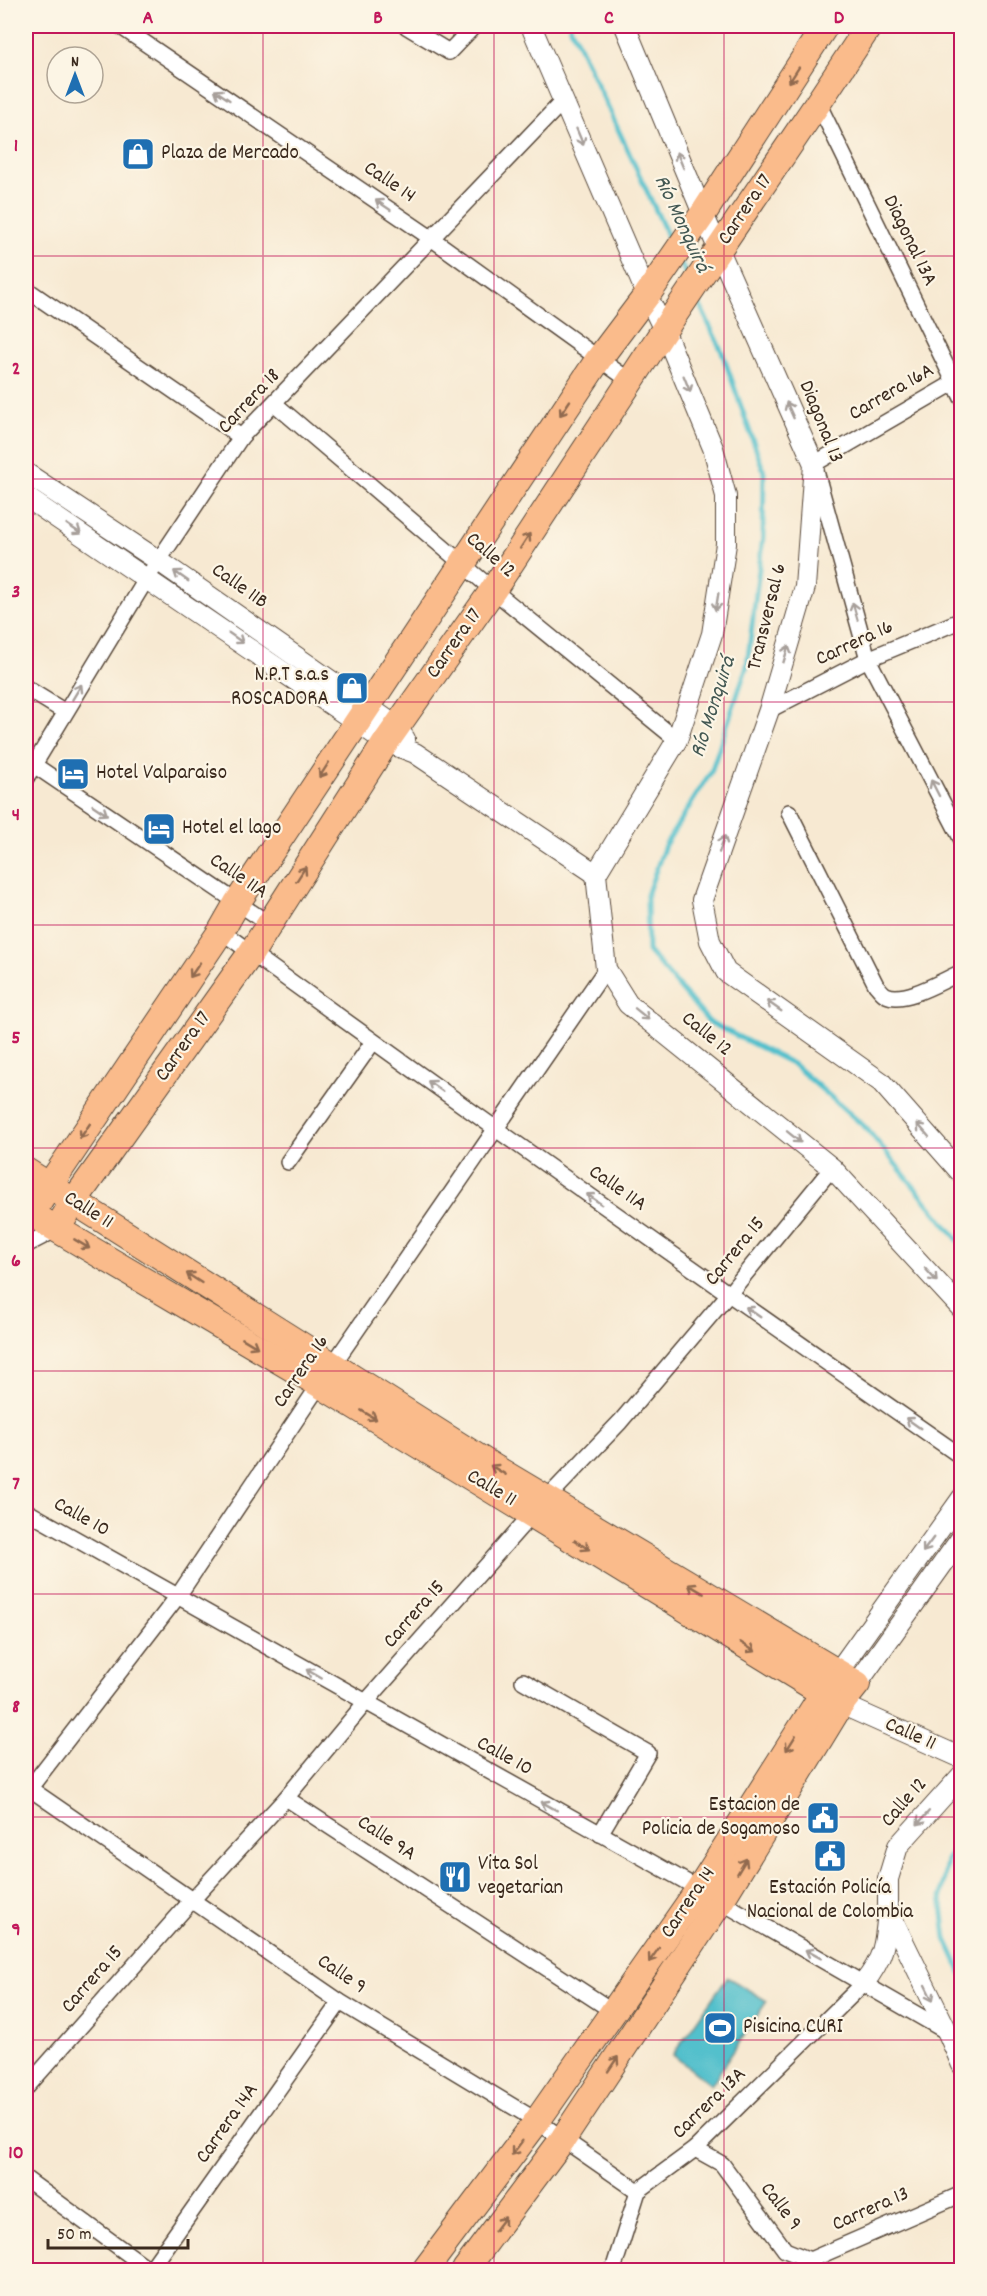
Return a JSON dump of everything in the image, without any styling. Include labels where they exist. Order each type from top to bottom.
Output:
[{"type":"main road","name":"Carrera 17","points":[[27,1219],[221,931],[237,903],[597,360],[697,221],[825,26]]},
{"type":"main road","name":"Carrera 17","points":[[57,1229],[74,1201],[251,952],[392,735],[493,590],[668,324],[869,26]]},
{"type":"main road","name":"Calle 11","points":[[26,1171],[74,1201],[326,1375],[839,1688]]},
{"type":"main road","name":"Calle 11","points":[[27,1219],[57,1229],[326,1375]]},
{"type":"main road","name":"Carrera 14","points":[[465,2271],[563,2139],[839,1688]]},
{"type":"main road","name":"Carrera 14","points":[[425,2271],[537,2121],[614,2012],[710,1896]]},
{"type":"street","name":"Calle 14","points":[[122,26],[431,238],[597,360],[630,381]]},
{"type":"street","points":[[406,26],[449,52],[474,26]]},
{"type":"street","points":[[531,26],[668,324],[713,448],[726,496],[726,544],[712,634],[677,740],[596,874]]},
{"type":"street","name":"Diagonal 13","points":[[625,26],[697,221],[814,464],[868,659],[962,840]]},
{"type":"street","name":"Carrera 18","points":[[30,771],[147,578],[241,437],[564,100]]},
{"type":"street","name":"Diagonal 13A","points":[[818,103],[958,380],[962,398]]},
{"type":"street","points":[[26,289],[241,437]]},
{"type":"street","name":"Carrera 16A","points":[[814,464],[958,380]]},
{"type":"street","name":"Calle 12","points":[[275,404],[493,590],[677,740]]},
{"type":"street","name":"Transversal 6","points":[[769,710],[805,586],[814,464]]},
{"type":"street","name":"Calle 11B","points":[[26,472],[159,561],[415,753],[596,874]]},
{"type":"street","name":"Calle 11B","points":[[26,496],[147,578],[362,714]]},
{"type":"street","name":"Carrera 16","points":[[769,710],[868,659],[962,620]]},
{"type":"street","points":[[26,688],[65,712]]},
{"type":"street","points":[[769,710],[702,900],[710,941],[726,972],[881,1082],[962,1174]]},
{"type":"street","name":"Calle 11A","points":[[30,771],[269,924]]},
{"type":"street","points":[[789,812],[876,984],[885,994],[898,998],[910,995],[962,972]]},
{"type":"street","name":"Calle 12","points":[[596,874],[606,969],[628,1004],[832,1167],[962,1309]]},
{"type":"street","name":"Calle 11A","points":[[221,931],[728,1294],[962,1457]]},
{"type":"street","name":"Carrera 16","points":[[27,1789],[178,1596],[326,1375],[606,969]]},
{"type":"street","points":[[288,1162],[373,1042]]},
{"type":"street","name":"Carrera 15","points":[[26,2088],[193,1899],[286,1798],[365,1703],[540,1507],[620,1422],[832,1167]]},
{"type":"street","points":[[26,1245],[57,1229]]},
{"type":"street","name":"Carrera 14","points":[[839,1688],[962,1498]]},
{"type":"street","name":"Calle 10","points":[[26,1511],[864,1983],[955,2037]]},
{"type":"street","name":"Carrera 14","points":[[839,1688],[962,1538]]},
{"type":"street","points":[[523,1681],[648,1753],[600,1834]]},
{"type":"street","name":"Calle 11","points":[[839,1688],[962,1758]]},
{"type":"street","name":"Calle 12","points":[[962,1775],[898,1846],[888,1879],[888,1910],[955,2037],[962,2065]]},
{"type":"street","name":"Calle 9","points":[[27,1789],[193,1899],[340,2002],[537,2121],[638,2191]]},
{"type":"street","name":"Calle 9A","points":[[286,1798],[614,2012]]},
{"type":"street","points":[[864,1983],[876,1967],[884,1949],[888,1910]]},
{"type":"street","name":"Carrera 13A","points":[[638,2191],[695,2149],[864,1983]]},
{"type":"street","name":"Carrera 14A","points":[[150,2270],[340,2002]]},
{"type":"street","name":"Calle 9","points":[[695,2149],[722,2164],[785,2250],[806,2265]]},
{"type":"street","points":[[26,2179],[150,2270]]},
{"type":"street","points":[[613,2271],[638,2191]]},
{"type":"street","name":"Carrera 13","points":[[806,2265],[962,2194]]},
{"type":"water","name":"Pisicina CURI","points":[[727,1977],[767,2001],[711,2085],[673,2055]]},
{"type":"waterway","name":"Río Monquirá","points":[[570,26],[672,245]]},
{"type":"waterway","name":"Río Monquirá","points":[[680,261],[688,280]]},
{"type":"waterway","name":"Río Monquirá","points":[[696,297],[722,352],[764,472],[763,537],[747,666],[711,772],[665,845],[647,895],[648,951],[709,1022],[793,1064],[866,1128],[962,1245]]},
{"type":"waterway","name":"Río Monquirá","points":[[962,1839],[947,1860],[941,1896],[946,1939],[962,1974]]},
{"type":"place","name":"Plaza de Mercado","points":[[138,154]]},
{"type":"place","name":"N.P.T s.a.s ROSCADORA","points":[[352,688]]},
{"type":"place","name":"Hotel Valparaiso","points":[[73,774]]},
{"type":"place","name":"Hotel el lago","points":[[159,829]]},
{"type":"place","name":"Estacion de Policia de Sogamoso","points":[[823,1818]]},
{"type":"place","name":"Estación Policía Nacional de Colombia","points":[[830,1856]]},
{"type":"place","name":"Vita Sol vegetarian","points":[[455,1877]]},
{"type":"place","name":"Pisicina CURI","points":[[720,2028]]}]
